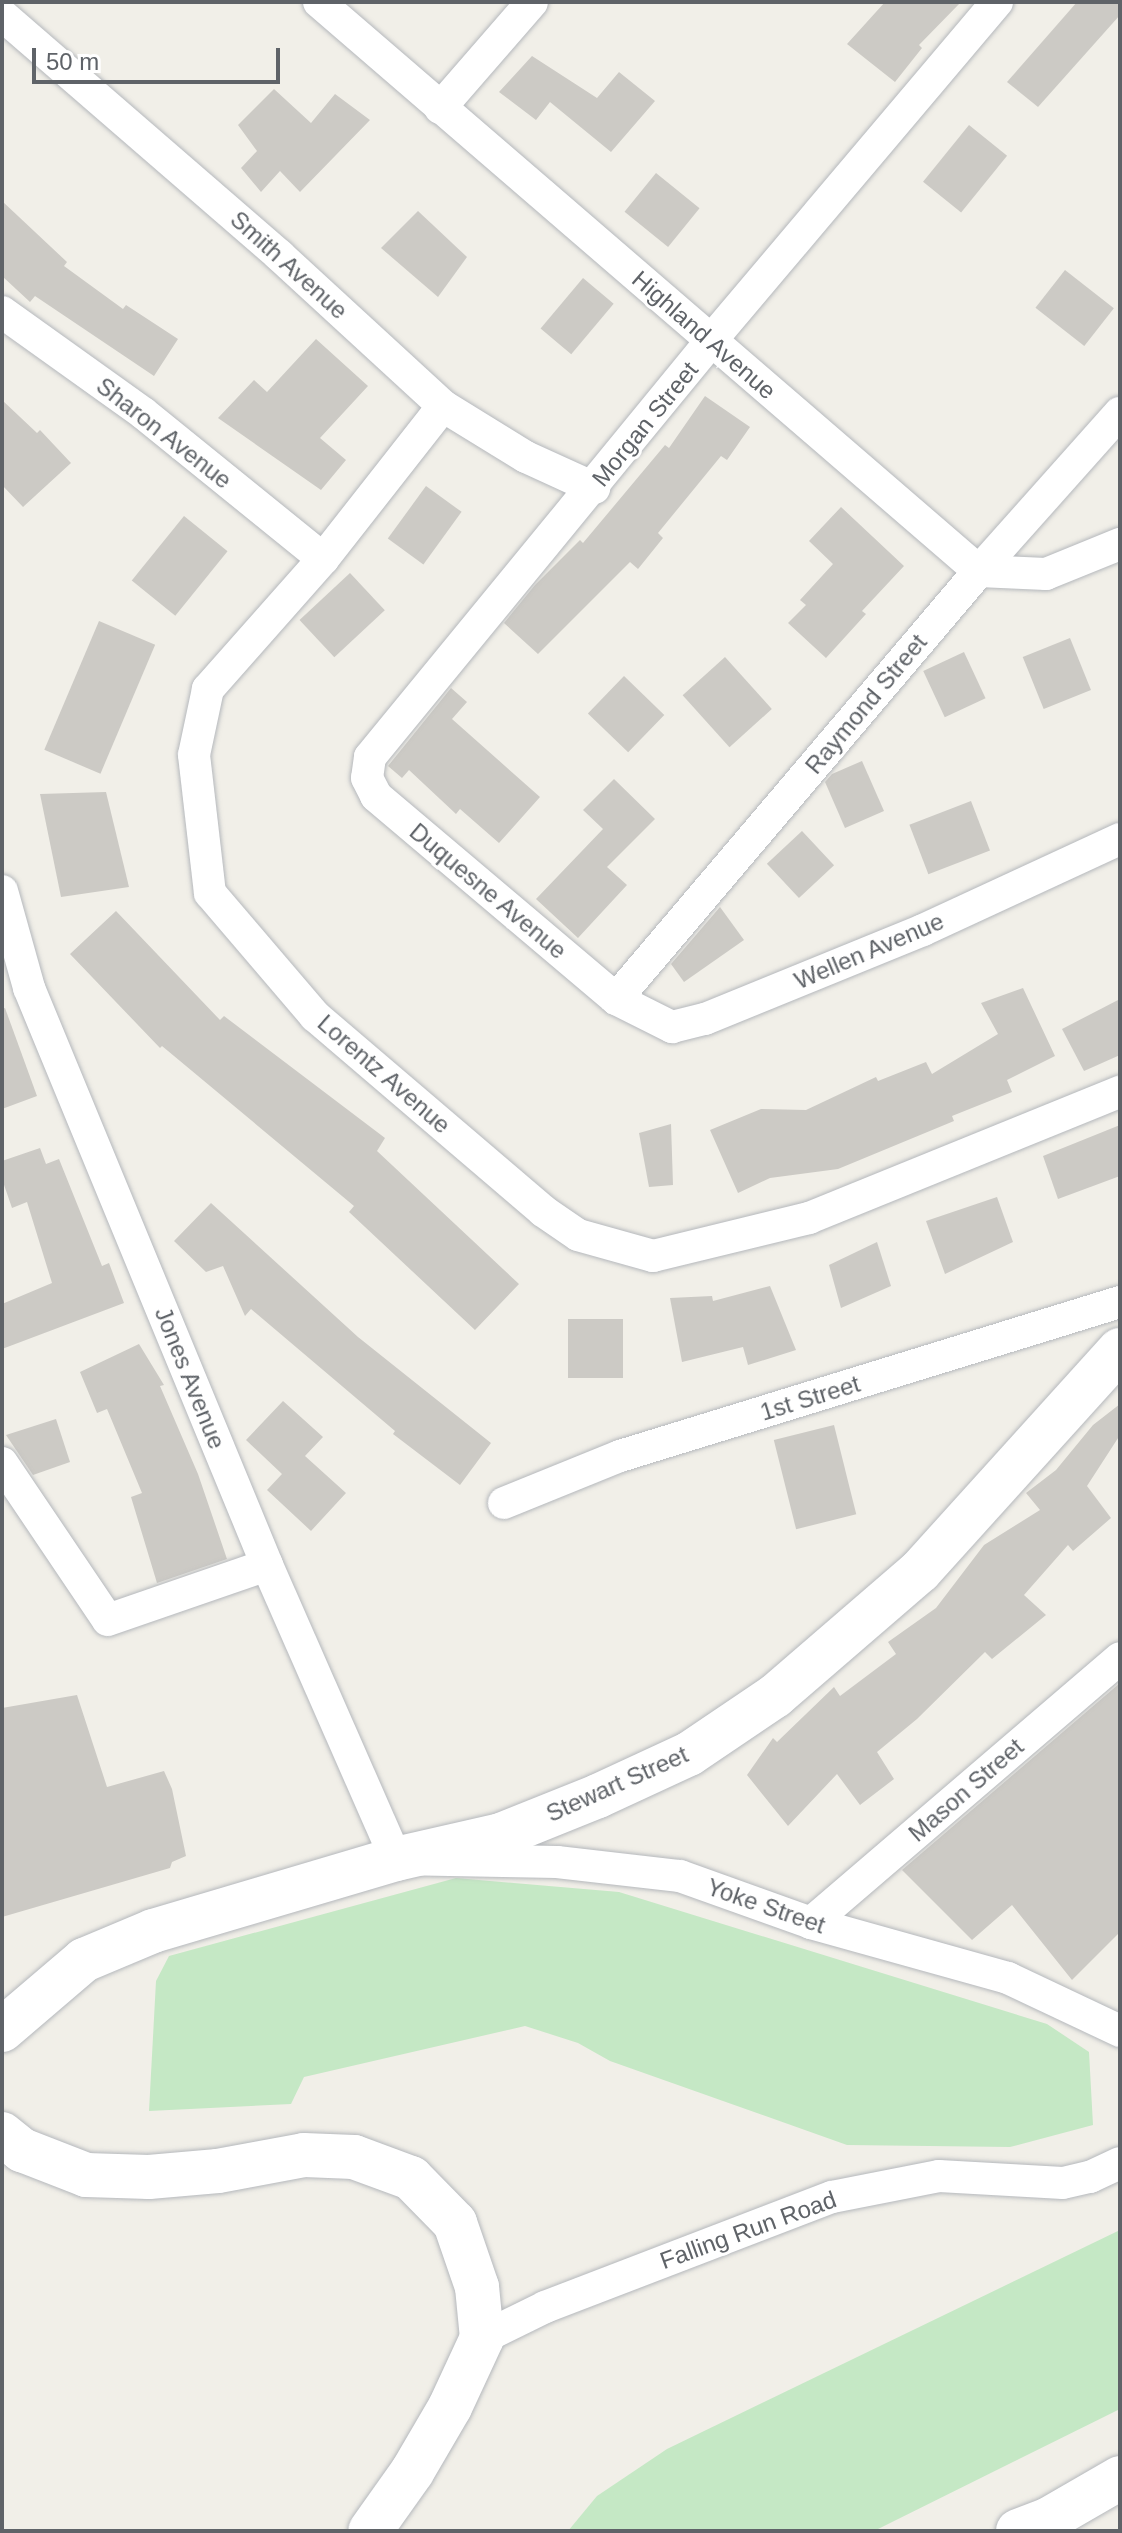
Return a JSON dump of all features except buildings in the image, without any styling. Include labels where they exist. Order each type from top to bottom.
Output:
[{"type":"street","name":"Highland Avenue","points":[[319,2],[979,571]]},
{"type":"street","points":[[440,108],[532,2]]},
{"type":"street","name":"Morgan Street","points":[[367,778],[370,757],[594,488],[711,341],[997,2]]},
{"type":"street","name":"Smith Avenue","points":[[2,15],[279,255],[443,406],[526,457],[594,488]]},
{"type":"street","name":"Sharon Avenue","points":[[2,312],[143,413],[323,559]]},
{"type":"street","name":"Lorentz Avenue","points":[[443,406],[323,559],[208,689],[194,755],[210,893],[315,1016],[543,1211],[578,1235],[653,1256],[809,1218],[1120,1092]]},
{"type":"street","name":"Raymond Street","points":[[616,999],[979,571],[1120,413]]},
{"type":"street","points":[[979,571],[1046,574],[1120,544]]},
{"type":"street","name":"Duquesne Avenue","points":[[367,778],[376,796],[616,999]]},
{"type":"street","name":"Wellen Avenue","points":[[616,999],[672,1027],[705,1019],[923,930],[1120,839]]},
{"type":"street","name":"Jones Avenue","points":[[2,891],[29,988],[267,1565],[396,1859]]},
{"type":"street","name":"1st Street","points":[[504,1503],[620,1456],[1120,1302]]},
{"type":"street","name":"Stewart Street","points":[[2,2030],[84,1960],[153,1931],[396,1859],[501,1835],[598,1796],[689,1754],[775,1696],[920,1571],[1120,1350]]},
{"type":"street","points":[[2,1463],[108,1620],[267,1565]]},
{"type":"street","name":"Mason Street","points":[[811,1923],[1120,1658]]},
{"type":"street","name":"Yoke Street","points":[[396,1859],[557,1862],[680,1876],[811,1923],[1008,1978],[1120,2031]]},
{"type":"street","points":[[2,2134],[22,2150],[86,2175],[149,2177],[218,2171],[304,2155],[354,2157],[411,2178],[455,2223],[477,2287],[482,2338],[450,2407],[412,2472],[370,2531]]},
{"type":"street","name":"Falling Run Road","points":[[482,2338],[545,2307],[832,2197],[939,2176],[1063,2183],[1090,2177],[1120,2163]]},
{"type":"street","points":[[1018,2531],[1049,2519],[1120,2478]]},
{"type":"green space","points":[[456,1878],[619,1892],[1047,2024],[1089,2052],[1093,2125],[1010,2147],[847,2145],[610,2061],[578,2043],[525,2026],[304,2077],[291,2104],[149,2111],[156,1981],[169,1956]]},
{"type":"green space","points":[[1120,2230],[1120,2409],[874,2531],[568,2531],[597,2496],[667,2449]]}]
